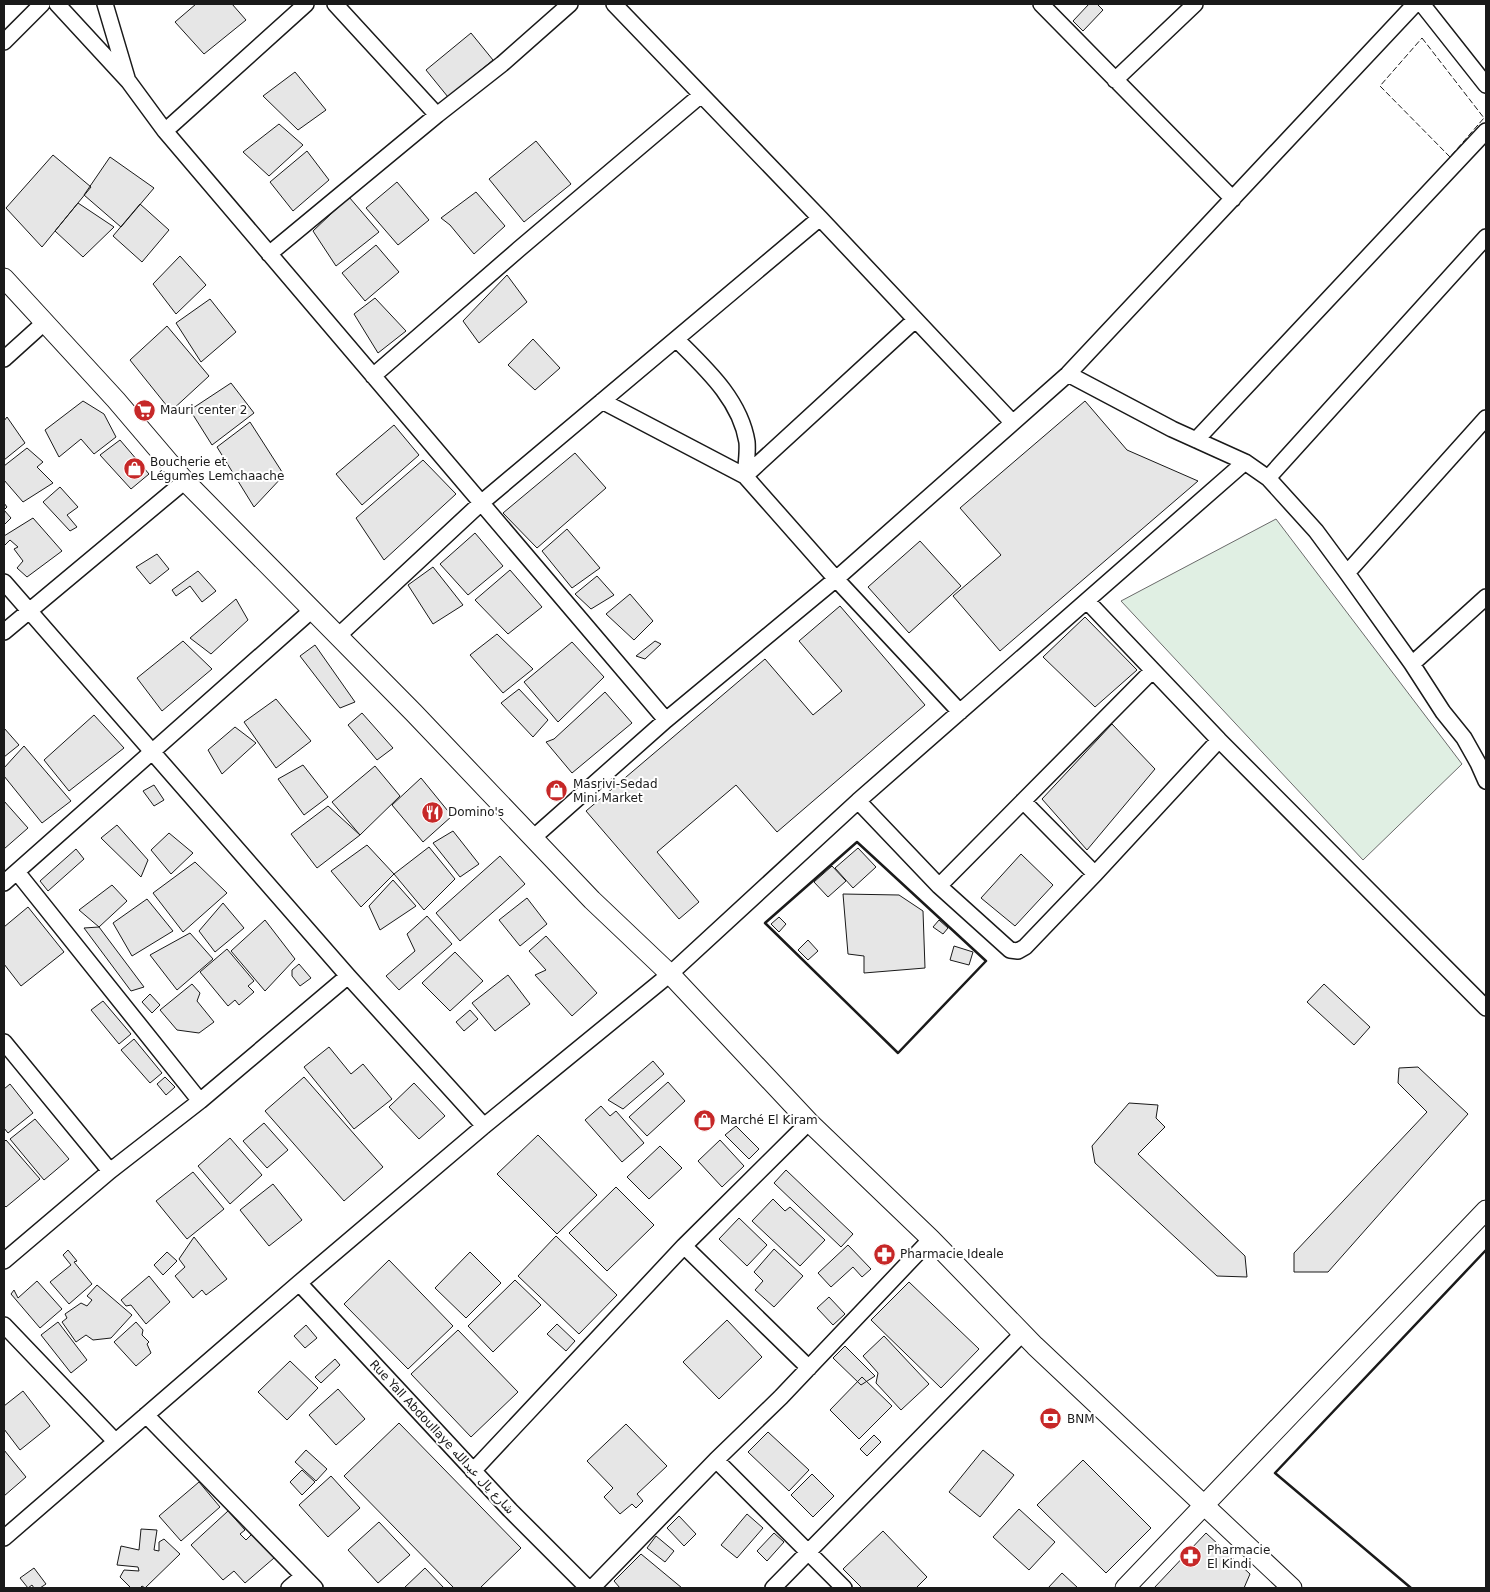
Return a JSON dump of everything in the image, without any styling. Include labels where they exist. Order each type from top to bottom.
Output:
[{"type":"street","points":[[4,42],[42,4]]},
{"type":"street","points":[[57,4],[128,82],[165,131],[666,720]]},
{"type":"street","points":[[105,4],[128,82]]},
{"type":"street","points":[[165,131],[306,4]]},
{"type":"street","points":[[334,4],[437,115]]},
{"type":"street","points":[[269,254],[437,115],[502,64],[570,4]]},
{"type":"street","points":[[614,4],[820,218],[1012,422]]},
{"type":"street","points":[[1040,4],[1233,199]]},
{"type":"street","points":[[1115,80],[1195,4]]},
{"type":"street","points":[[534,836],[666,720],[836,579],[1068,374],[1415,4]]},
{"type":"street","points":[[1422,4],[1486,84]]},
{"type":"street","points":[[373,376],[701,95]]},
{"type":"street","points":[[1196,440],[1486,131]]},
{"type":"street","points":[[338,636],[481,503],[820,218]]},
{"type":"street","points":[[1268,478],[1486,237]]},
{"type":"street","points":[[4,278],[116,400],[186,481],[534,836],[592,900],[670,974],[809,1122],[931,1239],[1035,1346],[1292,1588]]},
{"type":"street","points":[[744,476],[915,320]]},
{"type":"street","points":[[4,359],[45,322]]},
{"type":"street","points":[[676,339],[710,373],[730,400],[742,424],[747,442],[744,476]]},
{"type":"street","points":[[1068,374],[1135,411],[1245,462],[1268,478],[1316,532],[1347,573],[1412,664],[1443,712],[1464,738],[1486,781]]},
{"type":"street","points":[[602,400],[744,476],[836,579],[960,712]]},
{"type":"street","points":[[1347,573],[1486,418]]},
{"type":"street","points":[[4,1538],[484,1126],[670,974],[858,801],[1245,462]]},
{"type":"street","points":[[4,632],[186,481]]},
{"type":"street","points":[[4,582],[28,612],[348,976],[484,1126]]},
{"type":"street","points":[[1412,664],[1486,597]]},
{"type":"street","points":[[1087,601],[1219,740],[1486,1008]]},
{"type":"street","points":[[4,883],[312,610]]},
{"type":"street","points":[[939,886],[1152,671]]},
{"type":"street","points":[[858,801],[939,886],[1010,950],[1018,951],[1025,948],[1219,740]]},
{"type":"street","points":[[1023,801],[1095,874]]},
{"type":"street","points":[[17,872],[200,1101]]},
{"type":"street","points":[[4,1261],[110,1170],[200,1101],[348,976]]},
{"type":"street","points":[[4,1042],[110,1170]]},
{"type":"street","points":[[473,1470],[684,1246],[809,1122]]},
{"type":"street","points":[[1125,1588],[1486,1210]]},
{"type":"street","points":[[592,1588],[808,1368],[931,1239]]},
{"type":"street","points":[[684,1246],[808,1368]]},
{"type":"street","name":"Rue Yall Abdoullaye شارع يال عبدالله","points":[[299,1283],[510,1510],[588,1588]]},
{"type":"street","points":[[4,1325],[115,1441]]},
{"type":"street","points":[[773,1588],[1024,1333]]},
{"type":"street","points":[[146,1415],[316,1588]]},
{"type":"street","points":[[716,1460],[844,1588]]},
{"type":"street","points":[[289,1588],[303,1576]]},
{"type":"green space","points":[[1276,519],[1462,764],[1363,860],[1121,601]]},
{"type":"building","points":[[196,4],[232,4],[246,20],[204,54],[175,22]]},
{"type":"building","points":[[1089,4],[1097,4],[1103,10],[1083,31],[1073,21]]},
{"type":"building","points":[[471,33],[493,60],[448,97],[426,70]]},
{"type":"building","points":[[295,72],[326,110],[298,130],[263,96]]},
{"type":"building","points":[[279,124],[303,145],[269,176],[243,152]]},
{"type":"building","points":[[536,141],[571,184],[524,222],[489,179]]},
{"type":"building","points":[[307,151],[329,180],[293,211],[270,182]]},
{"type":"building","points":[[53,155],[91,187],[42,247],[6,208]]},
{"type":"building","points":[[110,157],[154,188],[121,227],[84,195]]},
{"type":"building","points":[[397,182],[429,220],[398,245],[366,208]]},
{"type":"building","points":[[476,192],[505,226],[474,254],[450,225],[441,218]]},
{"type":"building","points":[[349,197],[379,232],[336,266],[313,231]]},
{"type":"building","points":[[78,203],[114,227],[83,257],[55,231]]},
{"type":"building","points":[[140,204],[169,230],[142,262],[113,236]]},
{"type":"building","points":[[376,245],[399,272],[365,301],[342,273]]},
{"type":"building","points":[[180,256],[206,285],[176,314],[153,284]]},
{"type":"building","points":[[507,275],[527,302],[479,343],[463,321]]},
{"type":"building","points":[[375,298],[406,331],[378,353],[354,314]]},
{"type":"building","points":[[210,299],[236,332],[201,362],[176,323]]},
{"type":"building","points":[[167,326],[209,376],[171,411],[130,360]]},
{"type":"building","points":[[533,339],[560,368],[535,390],[508,365]]},
{"type":"building","points":[[231,383],[254,413],[212,445],[190,410]]},
{"type":"building","points":[[83,401],[104,414],[116,437],[94,454],[81,439],[59,457],[45,430]]},
{"type":"building","points":[[1085,401],[1127,450],[1198,481],[1000,651],[953,596],[1001,555],[960,508]]},
{"type":"building","points":[[7,417],[25,443],[4,460],[4,421]]},
{"type":"building","points":[[250,422],[284,475],[254,507],[217,447]]},
{"type":"building","points":[[394,425],[419,455],[362,505],[336,474]]},
{"type":"building","points":[[120,440],[149,474],[131,489],[100,455]]},
{"type":"building","points":[[27,448],[43,462],[37,467],[53,483],[23,502],[4,480],[4,466]]},
{"type":"building","points":[[575,453],[606,488],[537,548],[503,513]]},
{"type":"building","points":[[423,460],[456,494],[384,560],[356,518]]},
{"type":"building","points":[[60,487],[78,507],[67,515],[77,527],[70,531],[43,502]]},
{"type":"building","points":[[4,510],[11,518],[4,525]]},
{"type":"building","points":[[33,518],[62,551],[27,577],[17,568],[23,561],[14,549],[18,547],[10,540],[4,546],[4,536]]},
{"type":"building","points":[[567,529],[600,568],[572,588],[542,551]]},
{"type":"building","points":[[475,533],[503,566],[468,595],[440,564]]},
{"type":"building","points":[[920,541],[961,586],[909,633],[868,587]]},
{"type":"building","points":[[157,554],[169,569],[150,584],[136,567]]},
{"type":"building","points":[[433,567],[463,605],[433,624],[408,585]]},
{"type":"building","points":[[510,570],[542,607],[508,634],[475,600]]},
{"type":"building","points":[[198,571],[216,591],[202,602],[190,586],[176,596],[172,590]]},
{"type":"building","points":[[597,576],[614,595],[591,609],[575,594]]},
{"type":"building","points":[[630,594],[653,621],[634,640],[606,614]]},
{"type":"building","points":[[236,599],[248,620],[211,654],[190,638]]},
{"type":"building","points":[[840,606],[925,705],[777,832],[736,785],[657,852],[699,902],[679,919],[586,811],[765,659],[813,715],[842,691],[799,641]]},
{"type":"building","points":[[1085,617],[1137,670],[1095,707],[1043,657]]},
{"type":"building","points":[[497,634],[533,669],[503,693],[470,655]]},
{"type":"building","points":[[183,641],[212,669],[162,711],[137,678]]},
{"type":"building","points":[[655,641],[661,644],[645,659],[636,656]]},
{"type":"building","points":[[572,642],[604,677],[558,722],[524,682]]},
{"type":"building","points":[[315,645],[355,702],[340,708],[300,656]]},
{"type":"building","points":[[519,689],[548,720],[533,737],[501,703]]},
{"type":"building","points":[[605,692],[632,723],[572,773],[546,742],[554,739]]},
{"type":"building","points":[[276,699],[311,741],[276,768],[244,722]]},
{"type":"building","points":[[362,713],[393,748],[377,760],[348,725]]},
{"type":"building","points":[[94,715],[124,748],[69,791],[44,760]]},
{"type":"building","points":[[1112,724],[1155,769],[1087,850],[1042,799]]},
{"type":"building","points":[[235,727],[256,743],[222,774],[208,750]]},
{"type":"building","points":[[4,728],[19,745],[4,757]]},
{"type":"building","points":[[24,746],[71,801],[42,823],[4,776],[4,768]]},
{"type":"building","points":[[303,765],[328,797],[304,815],[278,779]]},
{"type":"building","points":[[375,766],[400,796],[360,835],[332,802]]},
{"type":"building","points":[[421,778],[452,816],[423,842],[392,805]]},
{"type":"building","points":[[154,785],[164,800],[154,806],[143,791]]},
{"type":"building","points":[[4,801],[28,828],[4,849]]},
{"type":"building","points":[[328,806],[360,835],[317,868],[291,834]]},
{"type":"building","points":[[117,825],[148,860],[141,877],[101,838]]},
{"type":"building","points":[[453,831],[479,864],[460,877],[433,843]]},
{"type":"building","points":[[169,833],[193,853],[171,874],[151,850]]},
{"type":"building","points":[[367,845],[394,874],[361,907],[331,871]]},
{"type":"building","points":[[429,847],[455,879],[424,910],[394,874]]},
{"type":"building","points":[[858,848],[876,867],[853,888],[835,868]]},
{"type":"building","points":[[76,849],[84,859],[48,891],[40,881]]},
{"type":"building","points":[[1021,854],[1053,885],[1015,926],[981,898]]},
{"type":"building","points":[[500,856],[525,884],[460,941],[436,913]]},
{"type":"building","points":[[195,862],[227,893],[183,932],[153,893]]},
{"type":"building","points":[[832,866],[846,881],[828,897],[814,882]]},
{"type":"building","points":[[393,880],[416,906],[380,930],[369,906]]},
{"type":"building","points":[[112,885],[127,901],[99,927],[79,910]]},
{"type":"building","points":[[843,894],[899,895],[923,911],[925,968],[864,973],[864,956],[848,954]]},
{"type":"building","points":[[527,898],[547,924],[520,946],[499,920]]},
{"type":"building","points":[[147,899],[173,931],[132,956],[113,923]]},
{"type":"building","points":[[223,903],[244,928],[215,952],[199,931]]},
{"type":"building","points":[[28,907],[64,952],[21,986],[4,964],[4,927]]},
{"type":"building","points":[[427,916],[452,944],[399,990],[386,976],[415,951],[407,934]]},
{"type":"building","points":[[779,917],[786,924],[779,932],[771,924]]},
{"type":"building","points":[[265,920],[295,959],[265,991],[231,951]]},
{"type":"building","points":[[939,920],[948,928],[943,934],[933,927]]},
{"type":"building","points":[[99,927],[144,987],[131,991],[84,928]]},
{"type":"building","points":[[190,933],[213,959],[177,990],[150,955]]},
{"type":"building","points":[[546,936],[597,993],[572,1016],[535,975],[546,970],[529,951]]},
{"type":"building","points":[[808,940],[818,951],[808,960],[798,950]]},
{"type":"building","points":[[954,946],[973,952],[969,965],[950,960]]},
{"type":"building","points":[[227,949],[254,981],[248,986],[254,992],[239,1005],[235,1000],[228,1006],[200,972]]},
{"type":"building","points":[[455,952],[483,981],[450,1011],[422,983]]},
{"type":"building","points":[[299,964],[311,978],[300,986],[292,976],[292,970]]},
{"type":"building","points":[[508,975],[530,1004],[495,1031],[472,1003]]},
{"type":"building","points":[[192,984],[200,993],[197,1001],[214,1022],[199,1033],[177,1030],[160,1010]]},
{"type":"building","points":[[1324,984],[1370,1027],[1354,1045],[1307,1002]]},
{"type":"building","points":[[150,994],[160,1005],[152,1013],[142,1002]]},
{"type":"building","points":[[103,1001],[131,1034],[119,1044],[91,1010]]},
{"type":"building","points":[[470,1010],[478,1019],[464,1031],[456,1022]]},
{"type":"building","points":[[134,1039],[162,1073],[150,1083],[121,1050]]},
{"type":"building","points":[[329,1047],[351,1074],[363,1064],[392,1099],[354,1129],[304,1067]]},
{"type":"building","points":[[653,1061],[664,1074],[623,1109],[608,1100]]},
{"type":"building","points":[[1418,1067],[1468,1114],[1328,1272],[1294,1272],[1294,1253],[1427,1112],[1398,1083],[1399,1068]]},
{"type":"building","points":[[165,1077],[175,1087],[166,1095],[157,1084]]},
{"type":"building","points":[[304,1077],[383,1167],[344,1201],[265,1111]]},
{"type":"building","points":[[668,1082],[685,1101],[647,1136],[629,1117]]},
{"type":"building","points":[[414,1083],[445,1116],[419,1139],[389,1107]]},
{"type":"building","points":[[10,1084],[33,1113],[8,1133],[4,1128],[4,1089]]},
{"type":"building","points":[[1129,1103],[1158,1105],[1156,1118],[1165,1127],[1138,1154],[1245,1256],[1247,1277],[1217,1276],[1095,1163],[1092,1146]]},
{"type":"building","points":[[601,1106],[610,1116],[616,1111],[644,1143],[622,1162],[585,1120]]},
{"type":"building","points":[[35,1119],[69,1159],[44,1180],[10,1139]]},
{"type":"building","points":[[264,1123],[288,1150],[267,1168],[243,1141]]},
{"type":"building","points":[[736,1126],[759,1149],[749,1159],[725,1135]]},
{"type":"building","points":[[538,1135],[597,1195],[557,1234],[497,1174]]},
{"type":"building","points":[[230,1138],[262,1175],[230,1204],[198,1166]]},
{"type":"building","points":[[6,1140],[40,1179],[6,1207],[4,1205],[4,1142]]},
{"type":"building","points":[[720,1140],[744,1166],[722,1187],[698,1161]]},
{"type":"building","points":[[660,1146],[682,1168],[649,1199],[627,1177]]},
{"type":"building","points":[[786,1170],[853,1234],[841,1247],[774,1183]]},
{"type":"building","points":[[193,1172],[224,1209],[187,1239],[156,1201]]},
{"type":"building","points":[[273,1184],[302,1220],[269,1246],[240,1210]]},
{"type":"building","points":[[616,1187],[654,1225],[607,1271],[569,1233]]},
{"type":"building","points":[[773,1199],[785,1211],[790,1207],[825,1240],[800,1266],[752,1221]]},
{"type":"building","points":[[739,1218],[767,1245],[747,1266],[719,1239]]},
{"type":"building","points":[[556,1236],[617,1295],[579,1334],[518,1276]]},
{"type":"building","points":[[194,1237],[227,1279],[206,1295],[202,1290],[193,1298],[175,1276],[185,1267],[179,1259]]},
{"type":"building","points":[[848,1245],[871,1269],[862,1277],[853,1267],[831,1287],[818,1273]]},
{"type":"building","points":[[774,1249],[803,1276],[774,1307],[755,1290],[763,1281],[754,1272]]},
{"type":"building","points":[[68,1250],[77,1261],[74,1262],[92,1284],[69,1304],[50,1282],[71,1265],[63,1255]]},
{"type":"building","points":[[167,1252],[177,1261],[163,1275],[154,1265]]},
{"type":"building","points":[[470,1252],[501,1283],[466,1318],[435,1288]]},
{"type":"building","points":[[389,1260],[453,1326],[408,1369],[344,1304]]},
{"type":"building","points":[[149,1276],[170,1302],[146,1324],[131,1305],[126,1306],[121,1300]]},
{"type":"building","points":[[515,1280],[541,1305],[493,1352],[468,1326]]},
{"type":"building","points":[[37,1281],[62,1309],[40,1328],[11,1294],[14,1290],[18,1298]]},
{"type":"building","points":[[909,1282],[979,1349],[941,1388],[871,1320]]},
{"type":"building","points":[[97,1285],[132,1315],[111,1338],[93,1340],[86,1335],[76,1342],[62,1322],[67,1318],[65,1314],[81,1303],[87,1306],[92,1300],[87,1296]]},
{"type":"building","points":[[829,1297],[845,1314],[833,1325],[817,1308]]},
{"type":"building","points":[[727,1320],[762,1357],[719,1399],[683,1362]]},
{"type":"building","points":[[58,1322],[87,1360],[71,1373],[41,1335]]},
{"type":"building","points":[[136,1322],[143,1330],[142,1335],[149,1342],[147,1344],[151,1353],[136,1366],[114,1342]]},
{"type":"building","points":[[557,1324],[575,1341],[566,1351],[547,1334]]},
{"type":"building","points":[[306,1325],[317,1338],[305,1348],[294,1336]]},
{"type":"building","points":[[458,1330],[518,1392],[471,1437],[411,1374]]},
{"type":"building","points":[[884,1336],[929,1384],[901,1410],[876,1383],[878,1373],[863,1356]]},
{"type":"building","points":[[845,1346],[875,1376],[861,1385],[833,1358]]},
{"type":"building","points":[[335,1359],[340,1365],[321,1383],[315,1377]]},
{"type":"building","points":[[290,1361],[318,1388],[287,1420],[258,1392]]},
{"type":"building","points":[[862,1377],[892,1406],[859,1439],[830,1410]]},
{"type":"building","points":[[338,1389],[365,1419],[336,1445],[309,1415]]},
{"type":"building","points":[[23,1391],[50,1426],[20,1450],[4,1429],[4,1406]]},
{"type":"building","points":[[399,1423],[521,1548],[480,1588],[454,1588],[344,1476]]},
{"type":"building","points":[[626,1424],[667,1466],[637,1494],[643,1501],[636,1508],[632,1504],[620,1514],[604,1497],[613,1488],[587,1461]]},
{"type":"building","points":[[768,1432],[809,1470],[789,1491],[748,1452]]},
{"type":"building","points":[[874,1435],[881,1442],[867,1456],[860,1449]]},
{"type":"building","points":[[4,1450],[26,1477],[4,1496]]},
{"type":"building","points":[[306,1450],[327,1469],[316,1481],[295,1462]]},
{"type":"building","points":[[983,1450],[1014,1475],[980,1517],[949,1492]]},
{"type":"building","points":[[1083,1460],[1151,1528],[1106,1573],[1037,1505]]},
{"type":"building","points":[[302,1470],[315,1482],[302,1495],[290,1482]]},
{"type":"building","points":[[812,1474],[834,1496],[813,1517],[791,1495]]},
{"type":"building","points":[[331,1476],[360,1508],[328,1537],[299,1505]]},
{"type":"building","points":[[199,1482],[220,1507],[181,1541],[159,1516]]},
{"type":"building","points":[[1019,1509],[1055,1542],[1029,1570],[993,1537]]},
{"type":"building","points":[[228,1511],[245,1530],[240,1534],[246,1540],[252,1534],[274,1558],[245,1583],[234,1571],[223,1580],[191,1545]]},
{"type":"building","points":[[747,1514],[763,1528],[737,1558],[721,1545]]},
{"type":"building","points":[[679,1516],[696,1534],[684,1546],[667,1528]]},
{"type":"building","points":[[379,1522],[410,1555],[378,1583],[348,1550]]},
{"type":"building","points":[[141,1529],[157,1530],[154,1550],[159,1551],[159,1542],[164,1539],[180,1554],[145,1588],[142,1586],[140,1588],[131,1588],[120,1577],[124,1570],[139,1571],[138,1567],[117,1565],[121,1546],[139,1550]]},
{"type":"building","points":[[883,1531],[927,1577],[916,1588],[862,1588],[843,1569]]},
{"type":"building","points":[[774,1533],[784,1542],[767,1561],[757,1551]]},
{"type":"building","points":[[1206,1533],[1250,1574],[1244,1588],[1154,1588]]},
{"type":"building","points":[[656,1536],[674,1551],[665,1562],[647,1548]]},
{"type":"building","points":[[641,1554],[682,1588],[620,1588],[614,1581]]},
{"type":"building","points":[[34,1568],[46,1584],[40,1588],[34,1588],[32,1585],[28,1588],[20,1578]]},
{"type":"building","points":[[425,1568],[444,1588],[404,1588]]},
{"type":"building","points":[[1062,1573],[1078,1588],[1048,1588]]},
{"type":"fence","points":[[1422,38],[1484,118],[1450,157],[1380,86],[1422,38]]},
{"type":"wall","points":[[857,842],[986,961],[898,1053],[765,923],[857,842]]},
{"type":"wall","points":[[1411,1588],[1275,1473],[1486,1250]]},
{"type":"place","name":"Mauri center 2","points":[[144,410]]},
{"type":"place","name":"Boucherie et Légumes Lemchaache","points":[[134,469]]},
{"type":"place","name":"Masrivi-Sedad Mini Market","points":[[557,791]]},
{"type":"place","name":"Domino's","points":[[432,812]]},
{"type":"place","name":"Marché El Kiram","points":[[704,1120]]},
{"type":"place","name":"Pharmacie Ideale","points":[[884,1254]]},
{"type":"place","name":"BNM","points":[[1051,1419]]},
{"type":"place","name":"Pharmacie El Kindi","points":[[1191,1557]]}]
